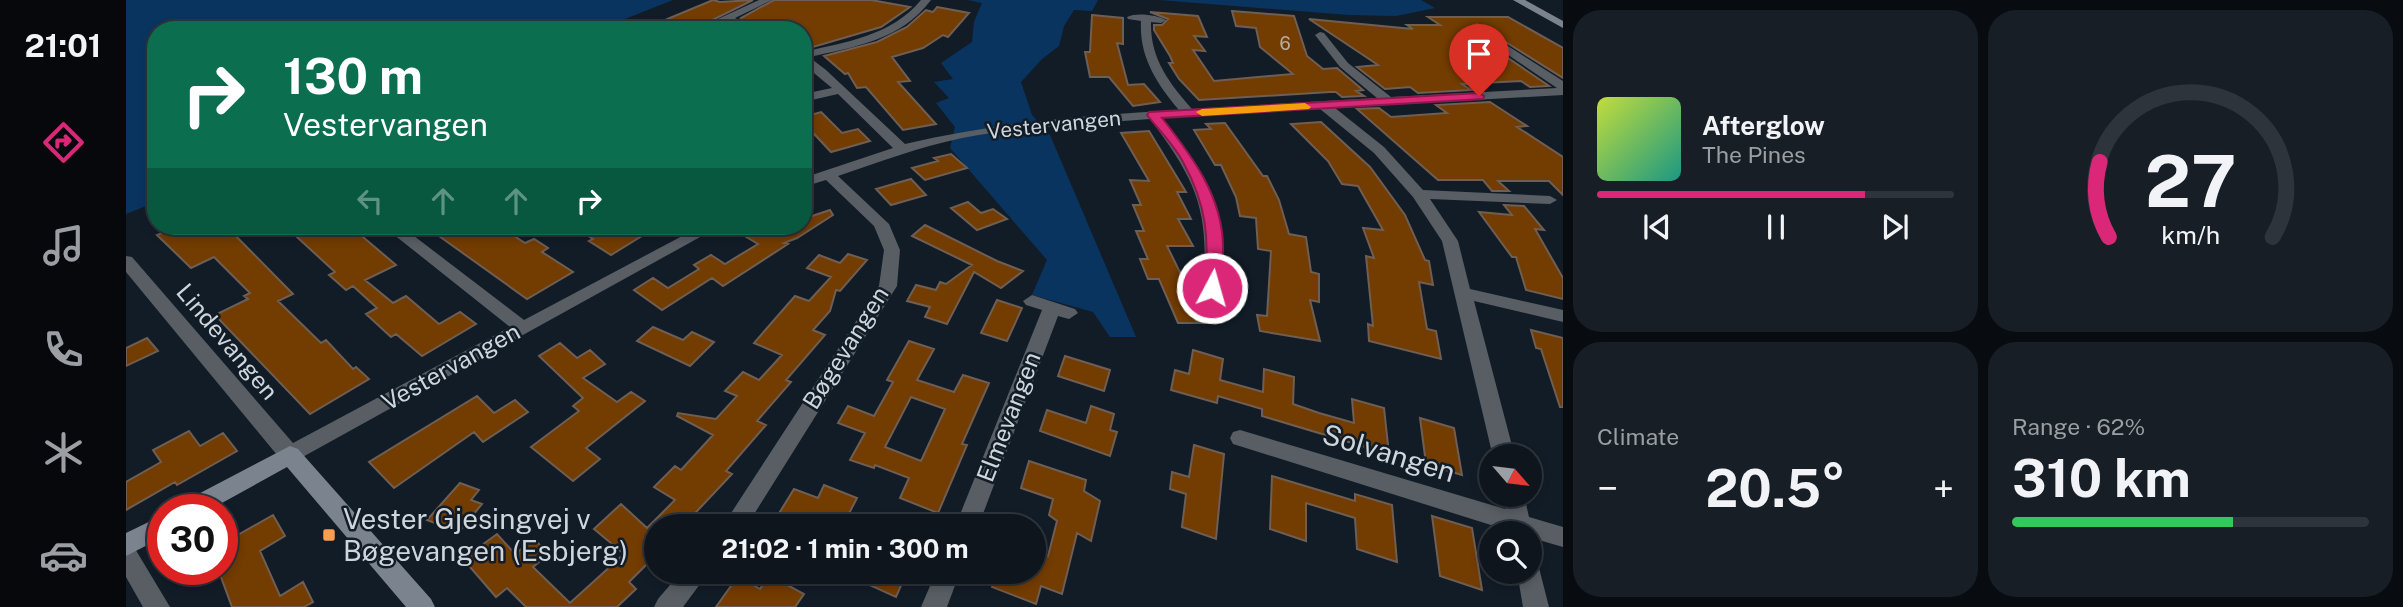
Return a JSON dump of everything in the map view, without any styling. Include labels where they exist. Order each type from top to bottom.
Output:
[{"type":"street","points":[[719,21],[767,0]]},
{"type":"street","points":[[812,54],[895,27],[920,10],[923,0],[940,2]]},
{"type":"street","points":[[1518,0],[1563,25]]},
{"type":"street","points":[[1132,17],[1161,20]]},
{"type":"street","points":[[726,18],[733,21]]},
{"type":"street","points":[[1146,18],[1144,34],[1154,70],[1189,113]]},
{"type":"street","points":[[1479,30],[1563,86]]},
{"type":"street","points":[[1334,37],[1316,35],[1344,65],[1389,102]]},
{"type":"street","points":[[812,65],[902,149]]},
{"type":"street","points":[[812,96],[841,90]]},
{"type":"street","name":"Vestervangen","points":[[812,179],[902,149],[964,134],[1030,125],[1153,115],[1563,91]]},
{"type":"street","points":[[1324,106],[1379,150],[1419,194],[1450,241],[1501,444]]},
{"type":"street","points":[[1153,115],[1189,160],[1203,192],[1211,217],[1216,248],[1212,288]]},
{"type":"street","name":"Bøgevangen","points":[[741,514],[888,286],[892,250],[881,224],[827,173]]},
{"type":"street","points":[[1419,194],[1555,205],[1537,188]]},
{"type":"street","points":[[403,235],[523,328]]},
{"type":"street","name":"Vestervangen","points":[[218,494],[692,236]]},
{"type":"street","name":"Lindevangen","points":[[126,261],[290,455]]},
{"type":"street","points":[[1465,293],[1563,316]]},
{"type":"street","name":"Elmevangen","points":[[971,514],[1051,307]]},
{"type":"street","name":"Solvangen","points":[[1240,439],[1496,521]]},
{"type":"street","points":[[290,455],[422,607]]},
{"type":"street","name":"Solvangen","points":[[1542,533],[1563,537]]},
{"type":"street","points":[[126,545],[147,534]]},
{"type":"street","points":[[126,555],[157,607]]},
{"type":"street","points":[[667,607],[687,584]]},
{"type":"street","points":[[934,607],[943,584]]},
{"type":"street","points":[[1531,584],[1536,607]]},
{"type":"shaded area","points":[[126,0],[673,0],[620,21],[147,21],[147,206],[126,214]]},
{"type":"shaded area","points":[[968,0],[1098,0],[1092,11],[1074,10],[1064,26],[1059,46],[1042,59],[1021,82],[1032,115],[1050,135],[1136,337],[1110,337],[1093,312],[1032,295],[1047,260],[950,148],[955,127],[936,103],[949,98],[934,82],[953,79],[941,63],[972,42],[974,22],[982,3]]},
{"type":"shaded area","points":[[1159,0],[1421,0],[1435,8],[1396,16],[1349,15]]},
{"type":"building","points":[[713,0],[753,0],[710,21],[663,21]]},
{"type":"building","points":[[774,0],[871,0],[910,7],[881,27],[813,47],[812,21],[746,21],[741,18]]},
{"type":"building","points":[[937,7],[969,13],[948,37],[943,35],[923,48],[892,57],[910,81],[898,82],[936,124],[903,130],[866,87],[857,88],[848,73],[845,74],[824,56],[877,42],[907,27],[926,10],[933,12]]},
{"type":"building","points":[[1232,11],[1294,16],[1307,56],[1323,69],[1337,68],[1363,90],[1356,91],[1364,96],[1342,97],[1336,92],[1330,92],[1199,100],[1179,79],[1169,63],[1173,63],[1170,56],[1154,30],[1154,25],[1162,25],[1168,19],[1150,12],[1198,16],[1207,37],[1194,36],[1205,51],[1193,50],[1214,81],[1293,74],[1260,47],[1256,28],[1236,26]]},
{"type":"building","points":[[1092,15],[1123,18],[1123,44],[1117,43],[1128,85],[1144,84],[1160,102],[1133,106],[1109,77],[1090,77],[1085,52],[1090,52]]},
{"type":"building","points":[[1428,17],[1508,17],[1563,48],[1563,78],[1477,24],[1472,26],[1473,34],[1549,86],[1530,87],[1521,81],[1462,84],[1471,90],[1418,93],[1410,87],[1385,89],[1357,67],[1378,65],[1309,19],[1413,29],[1407,25],[1440,25]]},
{"type":"building","points":[[1490,102],[1527,126],[1517,127],[1563,157],[1563,195],[1549,181],[1498,181],[1509,191],[1492,191],[1483,180],[1438,180],[1357,109],[1379,108],[1391,117],[1447,113],[1436,105]]},
{"type":"building","points":[[821,112],[842,133],[858,129],[870,141],[831,152],[812,132],[812,114]]},
{"type":"building","points":[[1321,122],[1370,167],[1405,215],[1425,260],[1429,261],[1433,285],[1419,282],[1427,329],[1436,331],[1441,359],[1369,341],[1368,324],[1373,326],[1366,256],[1374,258],[1363,228],[1383,230],[1358,186],[1342,184],[1328,161],[1291,124]]},
{"type":"building","points":[[1225,123],[1263,176],[1267,176],[1279,200],[1289,234],[1306,237],[1311,272],[1319,274],[1319,302],[1310,300],[1320,341],[1260,331],[1257,315],[1267,316],[1271,251],[1258,249],[1256,218],[1240,216],[1236,197],[1221,165],[1215,165],[1194,130],[1211,129],[1206,124]]},
{"type":"building","points":[[1149,131],[1186,192],[1177,192],[1191,219],[1178,219],[1193,246],[1167,246],[1205,323],[1178,323],[1159,279],[1148,279],[1140,259],[1148,259],[1136,231],[1144,231],[1133,205],[1141,205],[1130,180],[1149,181],[1121,133]]},
{"type":"building","points":[[951,154],[967,168],[925,180],[912,168],[938,161],[934,158]]},
{"type":"building","points":[[911,179],[926,195],[891,205],[876,189]]},
{"type":"building","points":[[968,202],[981,213],[993,209],[1007,219],[977,230],[951,208]]},
{"type":"building","points":[[1504,205],[1524,206],[1544,230],[1535,229],[1563,278],[1563,299],[1526,290],[1516,257],[1512,257],[1479,212],[1512,215]]},
{"type":"building","points":[[830,210],[833,215],[812,228],[812,216]]},
{"type":"building","points":[[925,225],[1023,271],[1001,288],[974,272],[947,324],[925,317],[930,307],[907,301],[916,285],[936,290],[940,282],[946,284],[972,265],[912,236]]},
{"type":"building","points":[[157,235],[235,235],[293,294],[278,301],[321,343],[326,340],[353,369],[356,367],[369,379],[310,414],[215,315],[248,299],[244,296],[250,293],[214,257],[191,268]]},
{"type":"building","points":[[295,235],[361,235],[396,265],[365,280],[393,303],[406,296],[439,324],[460,312],[476,324],[422,356],[396,334],[391,337],[366,314],[377,308],[353,286],[346,290],[329,275],[335,272]]},
{"type":"building","points":[[438,235],[513,235],[525,243],[534,239],[548,248],[542,252],[573,272],[527,299]]},
{"type":"building","points":[[587,235],[643,235],[611,255],[589,241],[593,239]]},
{"type":"building","points":[[743,235],[802,235],[784,243],[788,244],[723,286],[712,278],[662,310],[634,290],[653,278],[668,288],[699,269],[694,265],[711,255],[725,264],[758,244]]},
{"type":"building","points":[[848,254],[867,260],[840,291],[836,290],[830,311],[813,330],[825,335],[786,380],[791,382],[757,421],[766,425],[726,471],[732,474],[694,514],[661,514],[675,500],[654,487],[675,466],[681,470],[713,435],[677,416],[678,413],[716,419],[737,396],[725,391],[743,372],[759,380],[782,355],[754,343],[795,296],[809,301],[831,277],[807,268],[819,255],[840,263]]},
{"type":"building","points":[[997,300],[1022,308],[1007,341],[981,333]]},
{"type":"building","points":[[653,327],[683,340],[692,332],[714,342],[690,366],[637,341]]},
{"type":"building","points":[[1531,330],[1563,338],[1563,407],[1560,407],[1541,349],[1536,348]]},
{"type":"building","points":[[147,338],[158,351],[126,366],[126,348]]},
{"type":"building","points":[[909,341],[934,349],[917,380],[954,392],[963,375],[989,383],[962,444],[967,445],[938,513],[900,498],[909,478],[875,465],[874,468],[850,460],[865,433],[838,423],[848,406],[874,416],[893,382],[887,380]],"holes":[[[911,397],[945,409],[921,461],[885,447]]]},
{"type":"building","points":[[560,343],[577,358],[590,350],[605,364],[583,378],[617,402],[631,392],[645,401],[586,448],[600,459],[573,481],[531,447],[579,411],[573,406],[583,398],[539,356]]},
{"type":"building","points":[[1193,350],[1223,359],[1220,380],[1263,392],[1264,369],[1294,377],[1293,404],[1319,413],[1354,423],[1352,399],[1384,408],[1389,454],[1262,416],[1262,409],[1218,396],[1217,403],[1171,390],[1175,370],[1189,374]]},
{"type":"building","points":[[1065,356],[1110,370],[1104,391],[1058,376]]},
{"type":"building","points":[[477,396],[494,413],[515,400],[528,412],[483,442],[474,432],[394,488],[369,462]]},
{"type":"building","points":[[1091,406],[1114,414],[1110,430],[1117,432],[1110,456],[1040,431],[1047,410],[1086,423]]},
{"type":"building","points":[[1420,418],[1454,428],[1462,475],[1426,464]]},
{"type":"building","points":[[189,431],[200,446],[223,433],[237,451],[177,485],[175,482],[154,494],[147,494],[147,498],[126,510],[126,482],[161,462],[153,450]]},
{"type":"building","points":[[1194,445],[1224,454],[1216,539],[1182,527],[1186,494],[1170,489],[1172,472],[1189,477]]},
{"type":"building","points":[[1029,461],[1086,480],[1084,491],[1100,501],[1091,541],[1077,533],[1062,594],[1041,586],[1036,604],[992,587],[993,584],[1046,584],[1046,555],[1048,556],[1057,521],[1049,515],[1053,499],[1021,488]]},
{"type":"building","points":[[1272,476],[1355,501],[1355,494],[1392,505],[1397,562],[1357,549],[1355,518],[1306,503],[1306,541],[1270,529]]},
{"type":"building","points":[[460,483],[479,490],[471,500],[482,504],[459,532],[427,520]]},
{"type":"building","points":[[824,485],[857,498],[849,514],[779,514],[794,489],[818,498]]},
{"type":"building","points":[[621,504],[644,525],[644,567],[629,582],[636,589],[617,607],[526,607],[507,588],[496,597],[463,559],[497,534],[515,554],[534,539],[549,554],[533,567],[570,603],[624,554],[594,529]]},
{"type":"building","points":[[273,515],[285,536],[260,551],[280,596],[303,582],[313,602],[304,607],[232,607],[224,585],[238,585],[238,535]]},
{"type":"building","points":[[1432,516],[1472,528],[1482,590],[1440,576]]},
{"type":"building","points":[[732,584],[752,584],[760,589],[763,584],[786,584],[804,594],[795,607],[716,607]]},
{"type":"building","points":[[867,584],[902,584],[896,597]]},
{"type":"slow traffic","points":[[1202,112],[1305,107]]},
{"type":"place","name":"Vester Gjesingvej v Bøgevangen (Esbjerg)","points":[[329,535]]},
{"type":"route","points":[[1212,288],[1216,248],[1211,217],[1203,192],[1189,160],[1153,115],[1479,96]]}]
